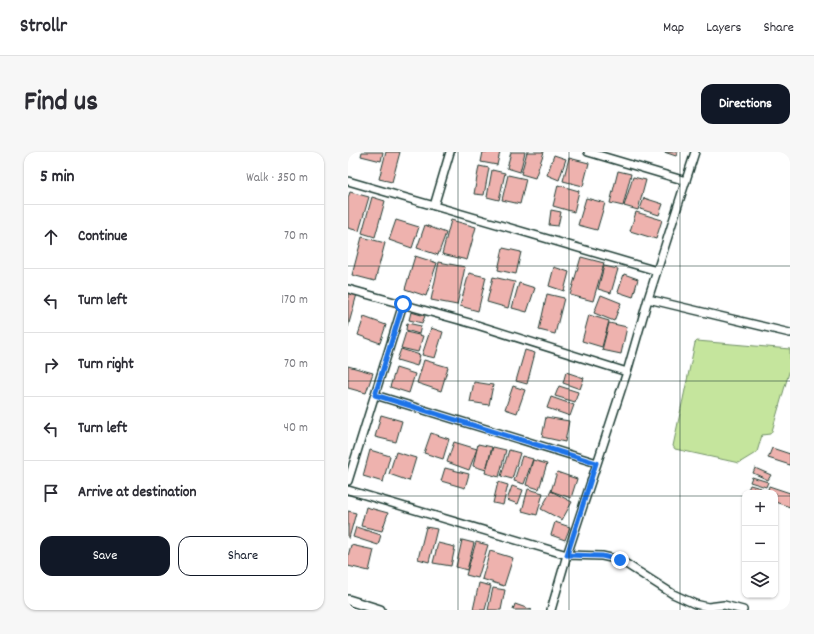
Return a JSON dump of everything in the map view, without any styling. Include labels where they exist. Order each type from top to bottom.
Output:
[{"type":"street","points":[[434,206],[450,152]]},
{"type":"street","points":[[588,152],[686,181]]},
{"type":"street","points":[[551,610],[567,555],[695,152]]},
{"type":"street","points":[[348,181],[657,272]]},
{"type":"street","points":[[348,289],[477,325],[626,372]]},
{"type":"street","points":[[648,299],[790,333]]},
{"type":"street","points":[[348,481],[403,304]]},
{"type":"street","points":[[375,395],[596,463]]},
{"type":"street","points":[[348,490],[567,555],[602,556],[620,560],[673,594],[695,604],[708,607],[724,605],[743,610]]},
{"type":"street","points":[[348,600],[380,610]]},
{"type":"green space","points":[[697,341],[790,349],[790,369],[772,431],[770,434],[762,435],[757,452],[739,463],[675,449],[673,446],[695,343]]},
{"type":"building","points":[[362,152],[383,152],[381,161],[361,156]]},
{"type":"building","points":[[386,152],[400,152],[392,182],[379,179]]},
{"type":"building","points":[[483,152],[500,152],[497,165],[481,162]]},
{"type":"building","points":[[511,152],[525,152],[520,172],[507,168]]},
{"type":"building","points":[[527,152],[544,152],[535,178],[521,174]]},
{"type":"building","points":[[664,152],[678,152],[676,156]]},
{"type":"building","points":[[554,155],[566,159],[559,180],[547,175]]},
{"type":"building","points":[[569,158],[589,163],[583,186],[563,181]]},
{"type":"building","points":[[479,166],[489,168],[484,195],[474,194]]},
{"type":"building","points":[[492,170],[505,173],[499,200],[487,197]]},
{"type":"building","points":[[618,171],[631,174],[623,206],[610,203]]},
{"type":"building","points":[[508,175],[526,179],[520,204],[502,200]]},
{"type":"building","points":[[633,177],[646,180],[638,210],[624,206]]},
{"type":"building","points":[[558,185],[579,191],[574,212],[553,206]]},
{"type":"building","points":[[350,192],[369,197],[359,231],[348,228],[348,198]]},
{"type":"building","points":[[372,197],[385,201],[375,237],[362,233]]},
{"type":"building","points":[[586,198],[605,203],[597,230],[578,225]]},
{"type":"building","points":[[644,198],[663,204],[659,215],[640,209]]},
{"type":"building","points":[[551,210],[561,212],[558,226],[549,225]]},
{"type":"building","points":[[636,212],[662,220],[656,239],[630,231]]},
{"type":"building","points":[[396,220],[419,227],[412,248],[389,240]]},
{"type":"building","points":[[451,220],[476,227],[467,260],[442,254]]},
{"type":"building","points":[[425,225],[446,233],[438,255],[417,248]]},
{"type":"building","points":[[362,237],[385,243],[375,281],[352,275]]},
{"type":"building","points":[[503,248],[521,252],[516,274],[498,270]]},
{"type":"building","points":[[415,256],[437,263],[426,296],[405,289]]},
{"type":"building","points":[[581,257],[604,263],[593,301],[570,295]]},
{"type":"building","points":[[439,262],[465,267],[457,305],[431,300]]},
{"type":"building","points":[[604,266],[618,269],[611,293],[598,289]]},
{"type":"building","points":[[554,267],[569,272],[564,291],[549,286]]},
{"type":"building","points":[[469,273],[486,277],[478,311],[460,306]]},
{"type":"building","points":[[624,274],[638,279],[633,297],[618,292]]},
{"type":"building","points":[[493,277],[515,282],[508,308],[487,302]]},
{"type":"building","points":[[519,283],[535,288],[527,312],[512,308]]},
{"type":"building","points":[[348,292],[357,294],[348,327]]},
{"type":"building","points":[[547,294],[564,298],[555,334],[539,330]]},
{"type":"building","points":[[601,295],[621,303],[614,321],[594,313]]},
{"type":"building","points":[[411,312],[425,316],[422,323],[409,320]]},
{"type":"building","points":[[589,315],[609,321],[602,347],[582,341]]},
{"type":"building","points":[[364,317],[386,325],[380,343],[358,335]]},
{"type":"building","points":[[407,323],[421,326],[419,334],[406,330]]},
{"type":"building","points":[[609,323],[627,327],[621,354],[602,350]]},
{"type":"building","points":[[431,328],[443,332],[435,358],[422,355]]},
{"type":"building","points":[[406,332],[423,336],[418,352],[401,348]]},
{"type":"building","points":[[401,349],[420,355],[417,366],[397,360]]},
{"type":"building","points":[[525,350],[535,353],[527,384],[516,381]]},
{"type":"building","points":[[424,360],[448,367],[441,391],[417,383]]},
{"type":"building","points":[[348,366],[373,373],[366,393],[348,388]]},
{"type":"building","points":[[396,368],[415,374],[409,393],[390,387]]},
{"type":"building","points":[[566,372],[584,378],[580,389],[563,383]]},
{"type":"building","points":[[474,382],[493,385],[489,405],[470,402]]},
{"type":"building","points":[[513,386],[525,390],[517,413],[505,409]]},
{"type":"building","points":[[559,386],[578,392],[575,402],[555,396]]},
{"type":"building","points":[[551,397],[574,405],[570,416],[547,408]]},
{"type":"building","points":[[381,415],[402,421],[396,442],[375,437]]},
{"type":"building","points":[[546,417],[569,421],[565,442],[542,437]]},
{"type":"building","points":[[431,433],[449,439],[443,459],[424,453]]},
{"type":"building","points":[[454,442],[477,449],[469,470],[447,462]]},
{"type":"building","points":[[478,444],[492,447],[486,470],[473,466]]},
{"type":"building","points":[[493,447],[506,450],[499,477],[485,473]]},
{"type":"building","points":[[772,448],[790,454],[790,465],[768,458]]},
{"type":"building","points":[[370,450],[390,456],[383,482],[363,476]]},
{"type":"building","points":[[509,450],[520,453],[512,479],[501,476]]},
{"type":"building","points":[[396,452],[416,458],[409,481],[389,474]]},
{"type":"building","points":[[522,456],[533,459],[524,484],[514,481]]},
{"type":"building","points":[[533,460],[547,464],[539,489],[526,485]]},
{"type":"building","points":[[445,468],[469,474],[465,488],[441,481]]},
{"type":"building","points":[[755,468],[771,475],[768,480],[753,473]]},
{"type":"building","points":[[557,472],[577,479],[571,498],[551,491]]},
{"type":"building","points":[[752,477],[768,482],[766,487],[750,482]]},
{"type":"building","points":[[498,482],[508,485],[503,505],[493,503]]},
{"type":"building","points":[[750,485],[761,488],[761,490],[748,490]]},
{"type":"building","points":[[512,486],[523,490],[518,504],[507,500]]},
{"type":"building","points":[[769,486],[790,493],[790,507],[778,503],[778,490],[768,490]]},
{"type":"building","points":[[528,489],[543,493],[537,515],[522,511]]},
{"type":"building","points":[[551,491],[572,502],[562,520],[541,509]]},
{"type":"building","points":[[366,507],[388,513],[382,531],[361,526]]},
{"type":"building","points":[[348,511],[356,513],[349,538],[348,538]]},
{"type":"building","points":[[555,522],[570,527],[565,540],[551,535]]},
{"type":"building","points":[[356,527],[381,535],[378,545],[353,537]]},
{"type":"building","points":[[426,527],[437,529],[429,562],[418,559]]},
{"type":"building","points":[[462,540],[474,543],[467,570],[456,567]]},
{"type":"building","points":[[476,542],[488,545],[478,578],[466,575]]},
{"type":"building","points":[[438,543],[455,547],[451,566],[433,563]]},
{"type":"building","points":[[351,545],[374,550],[369,571],[348,566],[348,556]]},
{"type":"building","points":[[490,551],[513,558],[504,586],[482,579]]},
{"type":"building","points":[[479,583],[491,586],[485,610],[473,610]]},
{"type":"building","points":[[493,588],[505,590],[501,610],[488,610]]},
{"type":"building","points":[[515,604],[532,610],[513,610]]},
{"type":"route","points":[[403,304],[375,395],[596,463],[567,555],[602,556],[620,560]]}]
